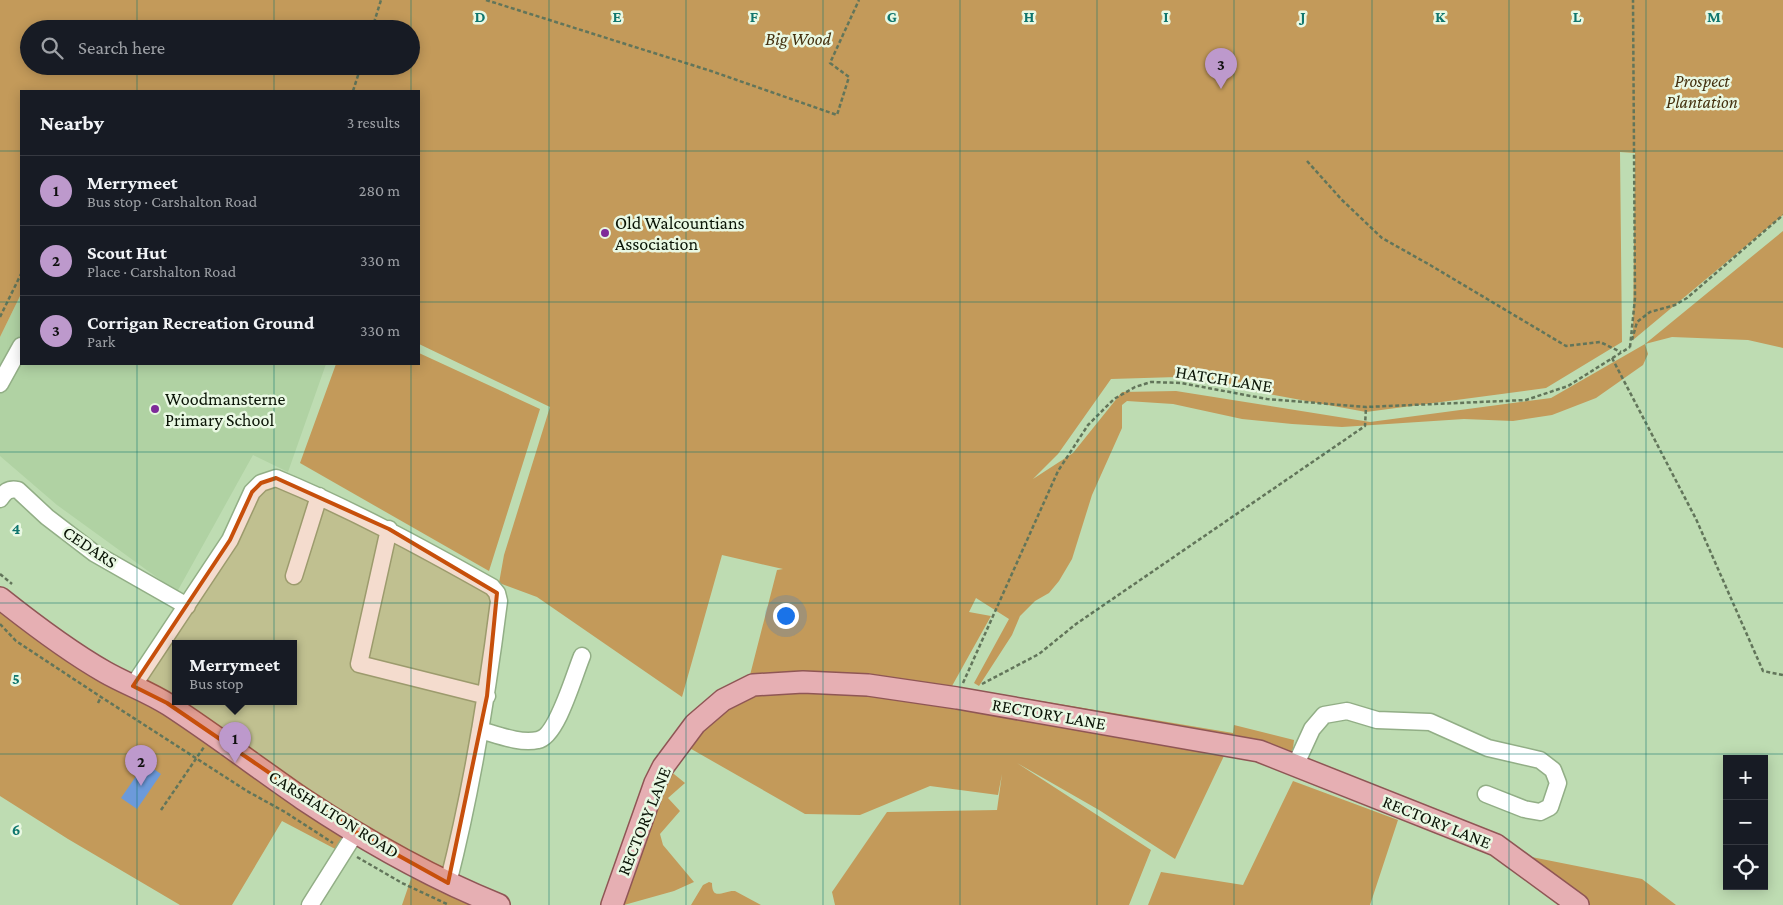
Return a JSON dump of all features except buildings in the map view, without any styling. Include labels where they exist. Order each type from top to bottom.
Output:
[{"type":"main road","name":"CARSHALTON ROAD","points":[[0,598],[67,648],[106,673],[167,703],[212,734],[303,799],[351,841],[499,905]]},
{"type":"main road","name":"RECTORY LANE","points":[[612,905],[655,783],[663,767],[695,724],[723,700],[753,685],[803,682],[868,685],[957,698],[1259,751],[1496,845],[1578,905]]},
{"type":"street","points":[[0,384],[20,348]]},
{"type":"street","points":[[133,686],[230,540],[252,492],[261,483],[276,478],[320,496],[388,529],[492,587],[497,593],[499,601],[487,696],[462,829],[448,883]]},
{"type":"street","name":"CEDARS","points":[[0,499],[6,492],[12,489],[18,490],[47,517],[94,552],[187,606]]},
{"type":"street","points":[[294,576],[320,496]]},
{"type":"street","points":[[388,529],[354,666],[487,696]]},
{"type":"street","points":[[480,730],[526,741],[539,740],[547,735],[554,727],[582,656]]},
{"type":"street","points":[[1295,766],[1312,729],[1324,715],[1346,711],[1377,720],[1430,722],[1488,748],[1540,760],[1553,770],[1558,782],[1550,807],[1540,812],[1524,809],[1486,794]]},
{"type":"street","points":[[310,905],[351,841]]},
{"type":"path","points":[[375,20],[381,0]]},
{"type":"path","points":[[486,0],[711,71],[837,115],[849,77],[830,63],[859,0]]},
{"type":"path","points":[[1630,347],[1635,298],[1633,0]]},
{"type":"path","points":[[354,90],[358,75]]},
{"type":"path","points":[[1307,161],[1342,200],[1382,238],[1566,346],[1600,342],[1621,352]]},
{"type":"path","points":[[1630,347],[1637,322],[1650,312],[1675,305],[1687,298],[1783,215]]},
{"type":"path","points":[[0,317],[20,276]]},
{"type":"path","name":"HATCH LANE","points":[[957,698],[1058,471],[1088,425],[1114,399],[1135,387],[1151,382],[1181,383],[1267,399],[1366,407],[1526,400],[1568,386],[1630,347]]},
{"type":"path","points":[[1612,358],[1696,519],[1764,671],[1783,675]]},
{"type":"path","points":[[980,686],[1039,654],[1076,624],[1365,426],[1366,407]]},
{"type":"path","points":[[0,624],[16,641],[101,698],[247,791],[284,812],[351,841],[402,883],[448,905]]},
{"type":"path","points":[[98,703],[101,698]]},
{"type":"path","points":[[161,810],[212,734]]},
{"type":"highlighted area","points":[[276,478],[389,529],[497,593],[487,696],[448,883],[356,832],[167,703],[133,686],[230,540],[252,492],[261,483]]},
{"type":"shaded area","name":"Woodmansterne Primary School","points":[[20,296],[20,365],[326,365],[288,472],[253,455],[177,592],[57,505],[0,456],[0,337]]},
{"type":"green space","points":[[0,0],[1783,0],[1783,215],[1633,340],[1635,153],[1620,152],[1622,342],[1546,388],[1366,412],[1177,377],[1111,379],[1058,454],[1033,479],[1073,453],[1122,392],[1176,391],[1370,422],[1551,398],[1645,344],[1648,354],[1643,365],[1596,398],[1552,415],[1513,421],[1464,419],[1342,427],[1242,419],[1173,404],[1127,401],[1122,405],[1122,428],[1092,495],[1072,559],[1059,581],[1049,593],[1035,601],[1020,616],[1012,635],[979,686],[974,683],[1009,619],[976,598],[969,612],[991,616],[952,686],[1233,733],[1234,725],[1294,740],[1292,757],[1232,739],[1175,859],[1099,810],[1017,763],[1151,850],[1129,905],[835,905],[832,892],[887,812],[997,810],[1002,774],[998,795],[930,786],[860,815],[805,814],[686,746],[749,679],[777,570],[783,569],[722,555],[682,697],[537,597],[499,583],[504,555],[550,407],[420,344],[420,90],[20,90],[20,296],[0,337]]},
{"type":"green space","points":[[1783,231],[1783,348],[1748,340],[1672,337],[1645,344]]},
{"type":"green space","points":[[420,353],[540,409],[489,571],[300,463],[336,365],[420,365]]},
{"type":"green space","points":[[0,609],[60,657],[161,713],[347,840],[339,851],[282,821],[232,905],[180,905],[68,839],[0,796]]},
{"type":"green space","points":[[669,770],[685,783],[668,798],[680,811],[660,834],[663,845],[694,882],[674,891],[624,905],[631,878]]},
{"type":"green space","points":[[1293,781],[1398,820],[1370,905],[1148,905],[1161,872],[1243,885]]},
{"type":"green space","points":[[1521,855],[1642,879],[1676,905],[1588,905]]},
{"type":"green space","points":[[413,873],[477,905],[402,905]]},
{"type":"green space","points":[[709,882],[712,883],[716,894],[735,891],[761,905],[691,905],[703,885]]},
{"type":"place","name":"Corrigan Recreation Ground","points":[[1221,89]]},
{"type":"place","name":"Old Walcountians Association","points":[[605,233]]},
{"type":"place","name":"Woodmansterne Primary School","points":[[155,409]]},
{"type":"place","name":"Merrymeet","points":[[235,763]]},
{"type":"place","name":"Scout Hut","points":[[141,786]]},
{"type":"park label","name":"Big Wood","points":[[798,39]]},
{"type":"park label","name":"Prospect Plantation","points":[[1702,91]]}]
